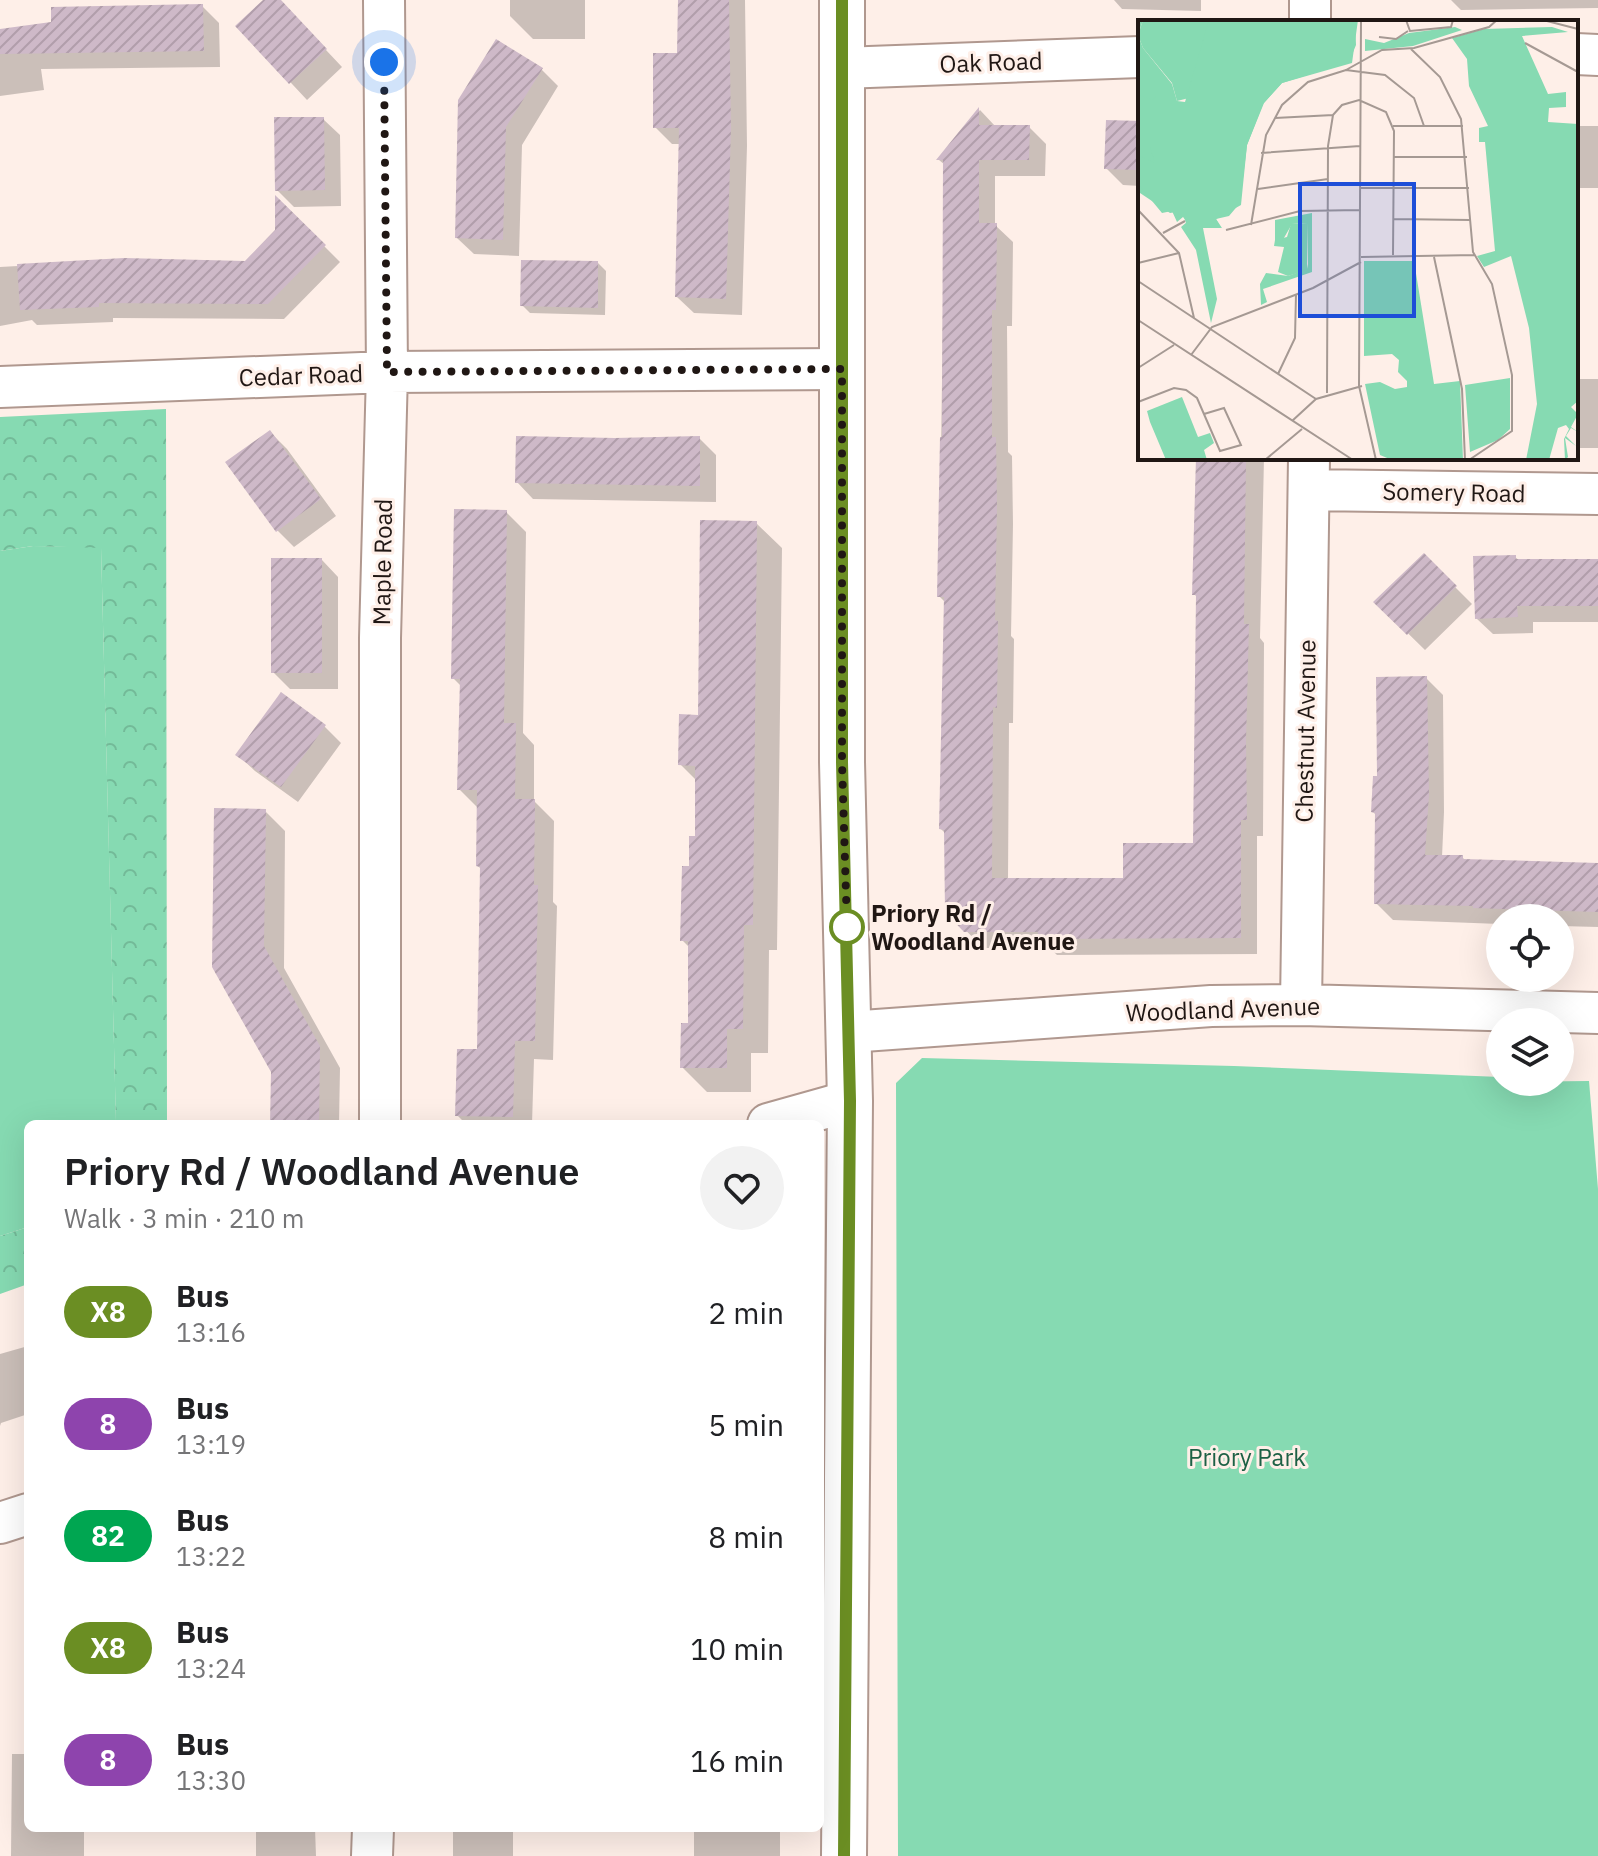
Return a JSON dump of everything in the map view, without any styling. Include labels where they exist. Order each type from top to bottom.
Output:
[{"type":"main road","points":[[842,0],[842,762],[850,1101],[844,1856]]},
{"type":"street","name":"Maple Road","points":[[380,1120],[380,638],[387,372],[384,0]]},
{"type":"street","points":[[1578,54],[1598,55]]},
{"type":"street","name":"Oak Road","points":[[842,68],[1138,57]]},
{"type":"street","name":"Cedar Road","points":[[0,387],[387,372],[842,369]]},
{"type":"street","name":"Somery Road","points":[[1309,474],[1598,494]]},
{"type":"street","name":"Chestnut Avenue","points":[[1301,1005],[1309,474]]},
{"type":"street","name":"Woodland Avenue","points":[[849,1032],[1211,1006],[1301,1005],[1598,1013]]},
{"type":"street","points":[[782,1120],[850,1101]]},
{"type":"street","points":[[0,1523],[24,1515]]},
{"type":"street","points":[[372,1856],[373,1832]]},
{"type":"green space","points":[[166,409],[167,1120],[116,1120],[101,548],[33,546],[0,551],[0,417]]},
{"type":"green space","points":[[33,546],[101,547],[116,1120],[24,1120],[24,1228],[0,1236],[0,551]]},
{"type":"green space","name":"Priory Park","points":[[922,1058],[1486,1076],[1486,1096],[1574,1096],[1574,1081],[1589,1081],[1598,1189],[1598,1856],[898,1856],[896,1083]]},
{"type":"green space","points":[[24,1228],[24,1285],[0,1294],[0,1236]]},
{"type":"building","points":[[263,0],[281,0],[327,49],[289,84],[235,26]]},
{"type":"building","points":[[678,0],[729,0],[731,128],[726,299],[675,297],[679,128],[653,128],[653,53],[677,53]]},
{"type":"building","points":[[203,4],[204,51],[0,54],[0,29],[51,22],[51,7]]},
{"type":"building","points":[[496,39],[543,68],[506,127],[503,240],[455,238],[458,100]]},
{"type":"building","points":[[979,107],[979,125],[1030,125],[1029,160],[979,160],[979,223],[997,223],[996,310],[992,310],[992,437],[996,437],[997,506],[995,620],[998,621],[997,708],[993,707],[992,878],[1123,878],[1123,843],[1193,843],[1196,595],[1192,595],[1196,460],[1246,460],[1244,624],[1249,624],[1247,820],[1241,820],[1241,938],[1038,939],[1038,932],[964,932],[945,912],[944,830],[939,829],[944,597],[937,597],[942,437],[943,160],[936,160]]},
{"type":"building","points":[[274,117],[324,117],[325,190],[275,191]]},
{"type":"building","points":[[1106,120],[1138,121],[1138,170],[1104,169]]},
{"type":"building","points":[[275,195],[326,245],[268,304],[99,303],[99,307],[20,310],[17,264],[124,258],[245,261],[275,230]]},
{"type":"building","points":[[521,260],[598,261],[598,308],[520,306]]},
{"type":"building","points":[[270,430],[321,499],[276,532],[225,462]]},
{"type":"building","points":[[516,436],[700,436],[700,486],[515,483]]},
{"type":"building","points":[[454,509],[507,510],[504,723],[516,723],[515,799],[535,799],[534,885],[538,885],[535,1041],[515,1041],[513,1117],[455,1116],[457,1049],[477,1049],[480,867],[476,866],[477,790],[457,790],[460,679],[451,679]]},
{"type":"building","points":[[700,520],[757,521],[753,925],[744,925],[743,1029],[727,1029],[727,1068],[680,1068],[681,1023],[688,1023],[688,941],[680,941],[682,866],[689,866],[689,836],[695,836],[695,766],[678,765],[679,714],[698,715]]},
{"type":"building","points":[[1424,553],[1457,586],[1407,635],[1373,602]]},
{"type":"building","points":[[1516,555],[1516,559],[1598,559],[1598,606],[1517,606],[1518,617],[1475,619],[1473,556]]},
{"type":"building","points":[[271,558],[322,558],[322,673],[271,673]]},
{"type":"building","points":[[1427,676],[1429,794],[1425,855],[1598,863],[1598,912],[1574,911],[1574,904],[1486,904],[1486,908],[1374,904],[1375,813],[1371,812],[1373,776],[1377,776],[1376,677]]},
{"type":"building","points":[[281,692],[326,725],[281,787],[235,755]]},
{"type":"building","points":[[214,808],[266,809],[264,946],[320,1046],[319,1120],[270,1120],[271,1072],[212,967]]},
{"type":"bus line","name":"X8","points":[[842,0],[842,762],[850,1101],[844,1856]]},
{"type":"place","name":"Priory Rd / Woodland Avenue","points":[[847,927]]},
{"type":"route","points":[[384,62],[387,372],[842,369],[842,762],[847,927]]}]
